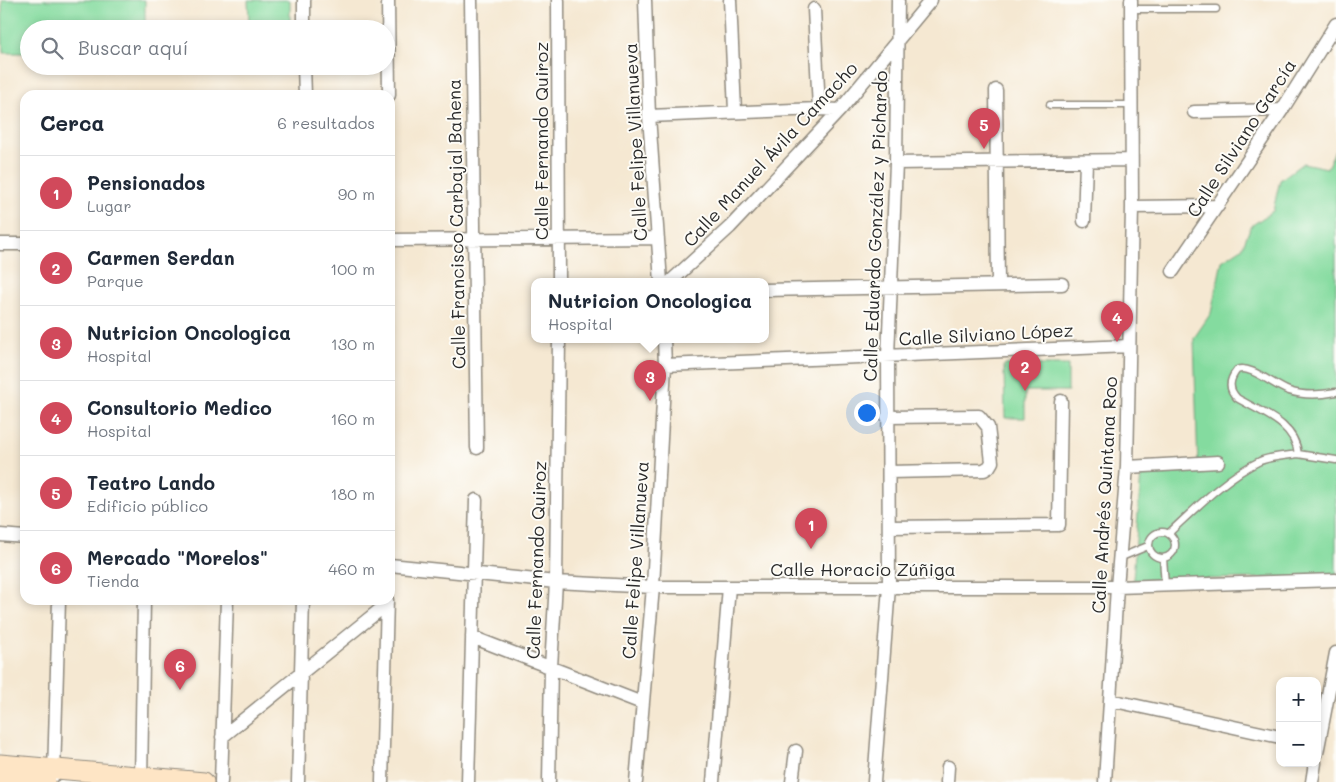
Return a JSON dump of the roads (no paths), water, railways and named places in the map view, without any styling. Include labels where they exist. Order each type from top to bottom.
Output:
[{"type":"main road","points":[[0,764],[51,777]]},
{"type":"main road","points":[[0,777],[204,782]]},
{"type":"street","points":[[304,0],[304,20]]},
{"type":"street","points":[[388,0],[388,20]]},
{"type":"street","name":"Calle Francisco Carbajal Bahena","points":[[471,0],[477,448]]},
{"type":"street","name":"Calle Fernando Quiroz","points":[[558,0],[559,278]]},
{"type":"street","name":"Calle Felipe Villanueva","points":[[645,0],[649,116],[661,278]]},
{"type":"street","points":[[730,0],[735,111]]},
{"type":"street","name":"Calle Eduardo González y Pichardo","points":[[874,782],[889,587],[887,417],[890,286],[896,163],[898,0]]},
{"type":"street","name":"Calle Manuel Ávila Camacho","points":[[674,278],[730,227],[840,110],[931,0]]},
{"type":"street","name":"Calle Andrés Quintana Roo","points":[[1105,782],[1119,558],[1127,467],[1132,207],[1131,4]]},
{"type":"street","points":[[814,9],[819,108]]},
{"type":"street","name":"Calle Silviano García","points":[[1173,271],[1282,110],[1336,24]]},
{"type":"street","points":[[304,75],[305,90]]},
{"type":"street","points":[[389,75],[389,90]]},
{"type":"street","points":[[996,90],[998,284]]},
{"type":"street","points":[[649,116],[819,108],[840,110]]},
{"type":"street","points":[[1194,112],[1282,110]]},
{"type":"street","points":[[896,163],[1131,160]]},
{"type":"street","points":[[1084,221],[1086,162]]},
{"type":"street","points":[[1132,207],[1218,206]]},
{"type":"street","points":[[395,240],[658,238]]},
{"type":"street","points":[[0,244],[20,244]]},
{"type":"street","points":[[769,290],[1062,284]]},
{"type":"street","name":"Calle Fernando Quiroz","points":[[549,782],[550,667],[556,582],[559,343]]},
{"type":"street","name":"Calle Felipe Villanueva","points":[[636,782],[653,587],[665,365],[664,343]]},
{"type":"street","name":"Calle Silviano López","points":[[665,365],[1129,346]]},
{"type":"street","points":[[889,527],[1059,525],[1061,401]]},
{"type":"street","points":[[887,417],[979,416],[988,427],[992,462],[984,470],[889,472]]},
{"type":"street","points":[[1127,467],[1218,462]]},
{"type":"street","points":[[468,782],[472,574],[476,500]]},
{"type":"street","points":[[0,535],[20,537]]},
{"type":"street","name":"Calle Horacio Zúñiga","points":[[395,566],[556,582],[653,587],[1117,587],[1336,580]]},
{"type":"street","points":[[713,782],[729,587]]},
{"type":"street","points":[[51,777],[59,605]]},
{"type":"street","points":[[141,780],[144,605]]},
{"type":"street","points":[[221,782],[227,605]]},
{"type":"street","points":[[298,782],[303,605]]},
{"type":"street","points":[[222,737],[383,605]]},
{"type":"street","points":[[382,782],[387,605]]},
{"type":"street","points":[[472,638],[642,703]]},
{"type":"street","points":[[1321,731],[1336,653]]},
{"type":"street","points":[[1110,700],[1276,735]]},
{"type":"street","points":[[792,782],[796,751]]},
{"type":"street","points":[[947,782],[948,767]]},
{"type":"street","points":[[1312,782],[1314,767]]},
{"type":"lane","points":[[1131,4],[1216,9]]},
{"type":"lane","points":[[1050,106],[1131,106]]},
{"type":"lane","points":[[1298,454],[1293,435],[1284,425],[1237,398],[1232,393],[1230,386],[1233,375],[1243,368],[1249,369],[1268,381],[1290,391],[1308,394],[1336,392]]},
{"type":"lane","points":[[1169,534],[1206,500],[1246,469],[1262,460],[1298,454],[1336,460]]},
{"type":"lane","points":[[1160,531],[1169,534],[1173,537],[1175,548],[1172,553],[1163,558],[1153,555],[1148,546],[1149,540],[1155,533],[1160,531]]},
{"type":"lane","points":[[1119,558],[1148,546]]},
{"type":"lane","points":[[1163,558],[1165,585]]},
{"type":"place","name":"Teatro Lando","points":[[984,149]]},
{"type":"place","name":"Consultorio Medico","points":[[1117,342]]},
{"type":"place","name":"Carmen Serdan","points":[[1025,391]]},
{"type":"place","name":"Nutricion Oncologica","points":[[650,401]]},
{"type":"place","name":"Pensionados","points":[[811,549]]},
{"type":"place","name":"Mercado \"Morelos\"","points":[[180,690]]}]
